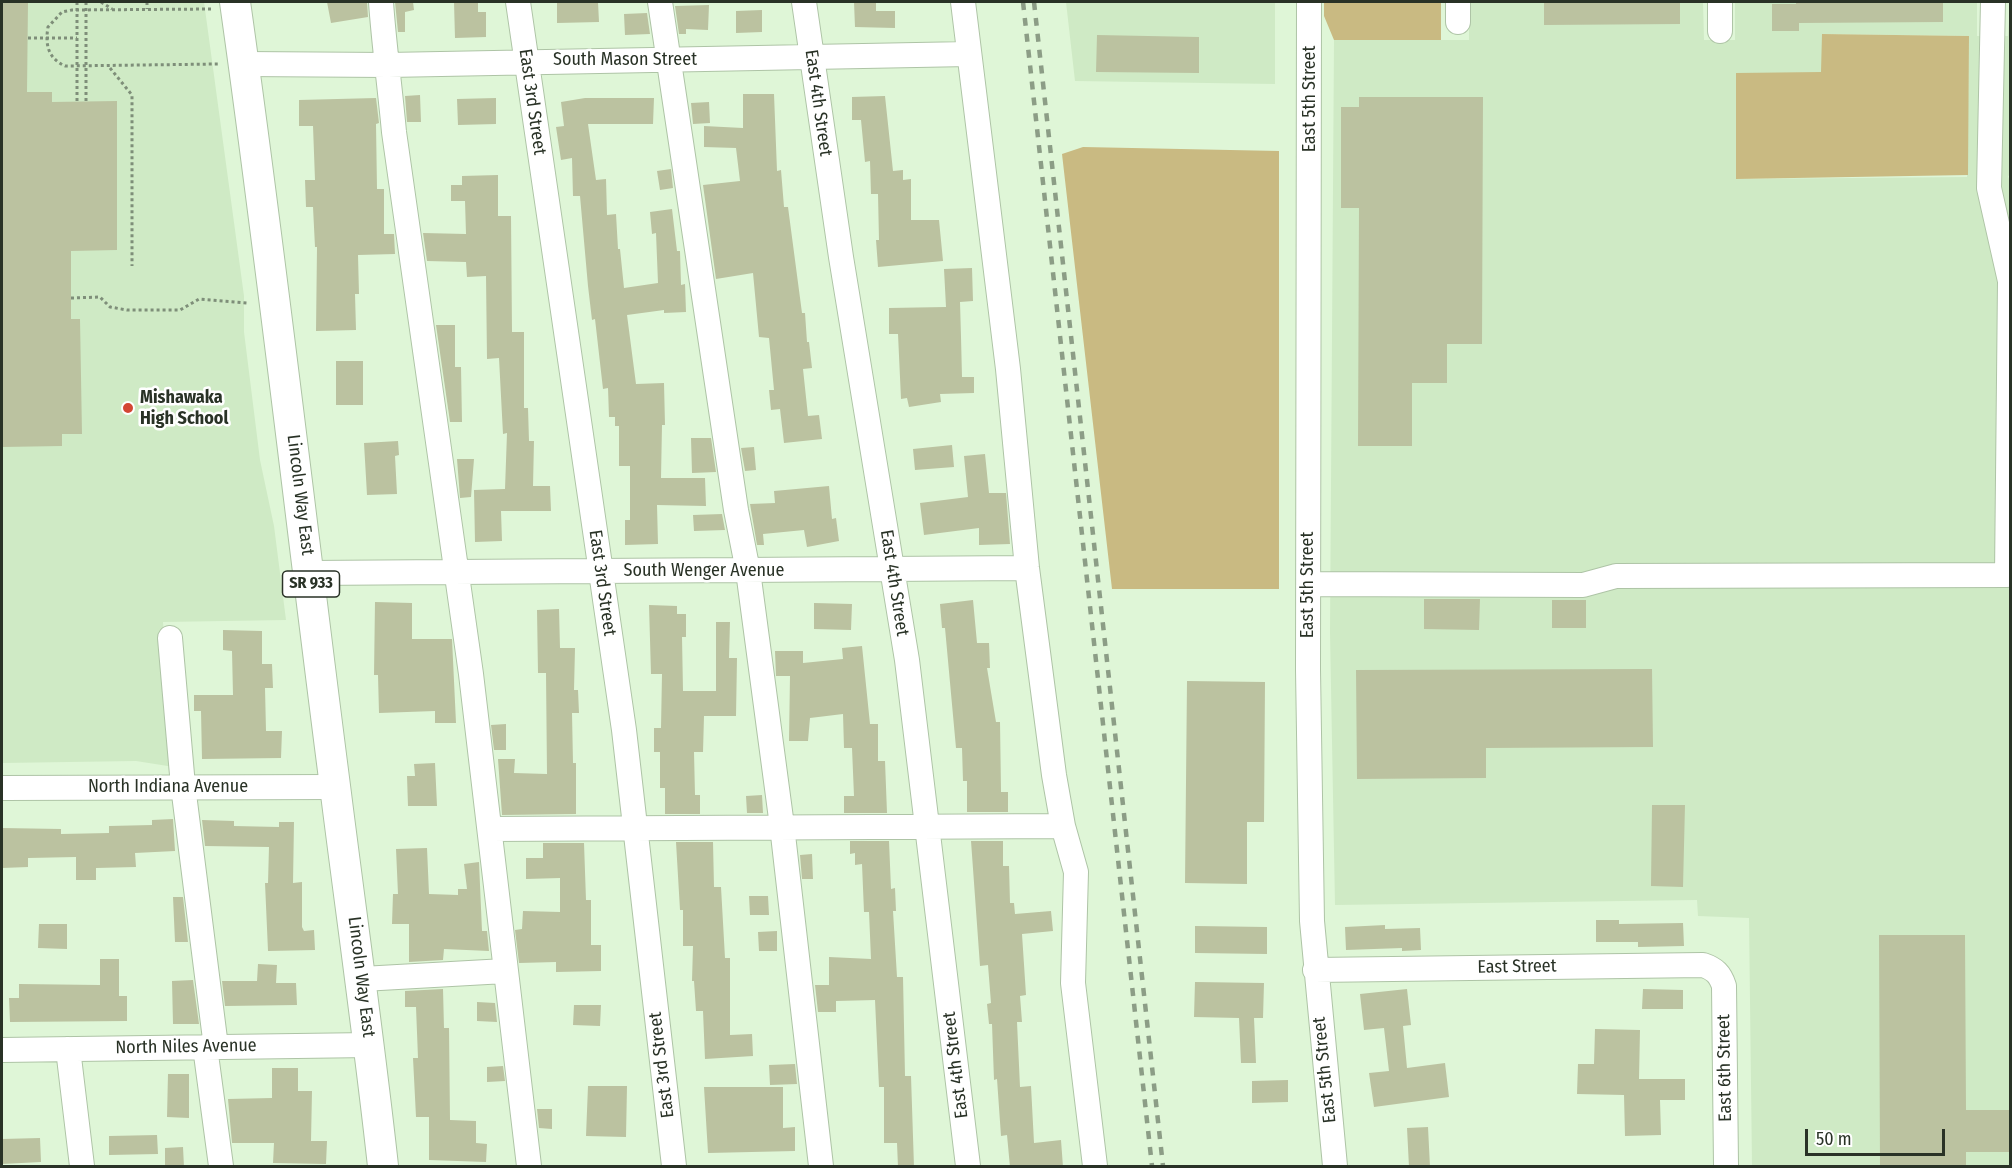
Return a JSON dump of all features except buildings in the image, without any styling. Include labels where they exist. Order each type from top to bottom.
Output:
[{"type":"main road","name":"Lincoln Way East","points":[[223,5],[309,573],[335,788],[362,979],[383,1167]]},
{"type":"street","points":[[381,2],[384,50],[388,65],[398,156],[457,572],[490,829],[529,1167]]},
{"type":"street","name":"East 3rd Street","points":[[518,2],[624,730],[674,1167]]},
{"type":"street","points":[[660,2],[738,521],[748,571],[782,826],[821,1167]]},
{"type":"street","name":"East 4th Street","points":[[804,2],[841,257],[892,569],[929,827],[968,1167]]},
{"type":"street","points":[[963,2],[1008,369],[1027,568],[1054,775],[1063,826],[1077,872],[1073,983],[1095,1167]]},
{"type":"street","name":"East 5th Street","points":[[1309,2],[1311,899],[1315,970],[1335,1167]]},
{"type":"street","points":[[1720,2],[1720,31]]},
{"type":"street","points":[[1309,584],[1583,585],[1616,576],[2007,575],[2010,281],[1989,188],[1994,2]]},
{"type":"street","name":"South Mason Street","points":[[231,64],[388,65],[526,61],[812,59],[969,54]]},
{"type":"street","name":"South Wenger Avenue","points":[[309,573],[1027,568]]},
{"type":"street","points":[[170,638],[221,1167]]},
{"type":"street","name":"North Indiana Avenue","points":[[2,788],[183,786],[335,788]]},
{"type":"street","points":[[490,829],[1063,826]]},
{"type":"street","name":"East Street","points":[[1315,970],[1703,965],[1717,972]]},
{"type":"street","points":[[362,979],[505,971]]},
{"type":"street","name":"East 6th Street","points":[[1717,972],[1724,986],[1726,1167]]},
{"type":"street","name":"North Niles Avenue","points":[[2,1050],[370,1045]]},
{"type":"street","points":[[68,1049],[82,1167]]},
{"type":"path","points":[[77,2],[77,102]]},
{"type":"path","points":[[86,2],[86,101]]},
{"type":"path","points":[[101,2],[112,10]]},
{"type":"path","points":[[147,2],[147,9]]},
{"type":"path","points":[[223,5],[62,12],[53,18],[48,27],[46,39],[52,58],[65,66],[110,68],[231,64]]},
{"type":"path","points":[[28,39],[77,39]]},
{"type":"path","points":[[110,68],[132,95],[132,266]]},
{"type":"path","points":[[71,298],[99,297],[110,306],[127,310],[180,310],[199,299],[247,303]]},
{"type":"shaded area","name":"Mishawaka High School","points":[[2,2],[204,2],[244,296],[244,332],[260,460],[274,526],[286,620],[163,622],[174,767],[136,761],[2,763]]},
{"type":"shaded area","points":[[1066,2],[1275,2],[1275,84],[1075,81]]},
{"type":"shaded area","points":[[1324,2],[1441,2],[1441,40],[1334,40],[1324,16]]},
{"type":"shaded area","points":[[1469,2],[1703,2],[1704,40],[1735,40],[1735,2],[1977,2],[1977,36],[2008,36],[2010,2],[2010,175],[2008,176],[2010,182],[2010,1166],[1752,1166],[1749,918],[1698,916],[1697,900],[1335,905],[1330,632],[1334,40],[1469,40]],"holes":[[[1822,34],[1969,36],[1967,177],[1736,179],[1822,72]]]},
{"type":"shaded area","points":[[1822,34],[1969,36],[1968,175],[1736,179],[1736,73],[1821,72]]},
{"type":"shaded area","points":[[1083,147],[1279,151],[1279,589],[1112,589],[1062,154]]},
{"type":"railway","points":[[1023,2],[1152,1166]]},
{"type":"railway","points":[[1034,2],[1163,1166]]},
{"type":"place","name":"Mishawaka High School","points":[[128,408]]}]
